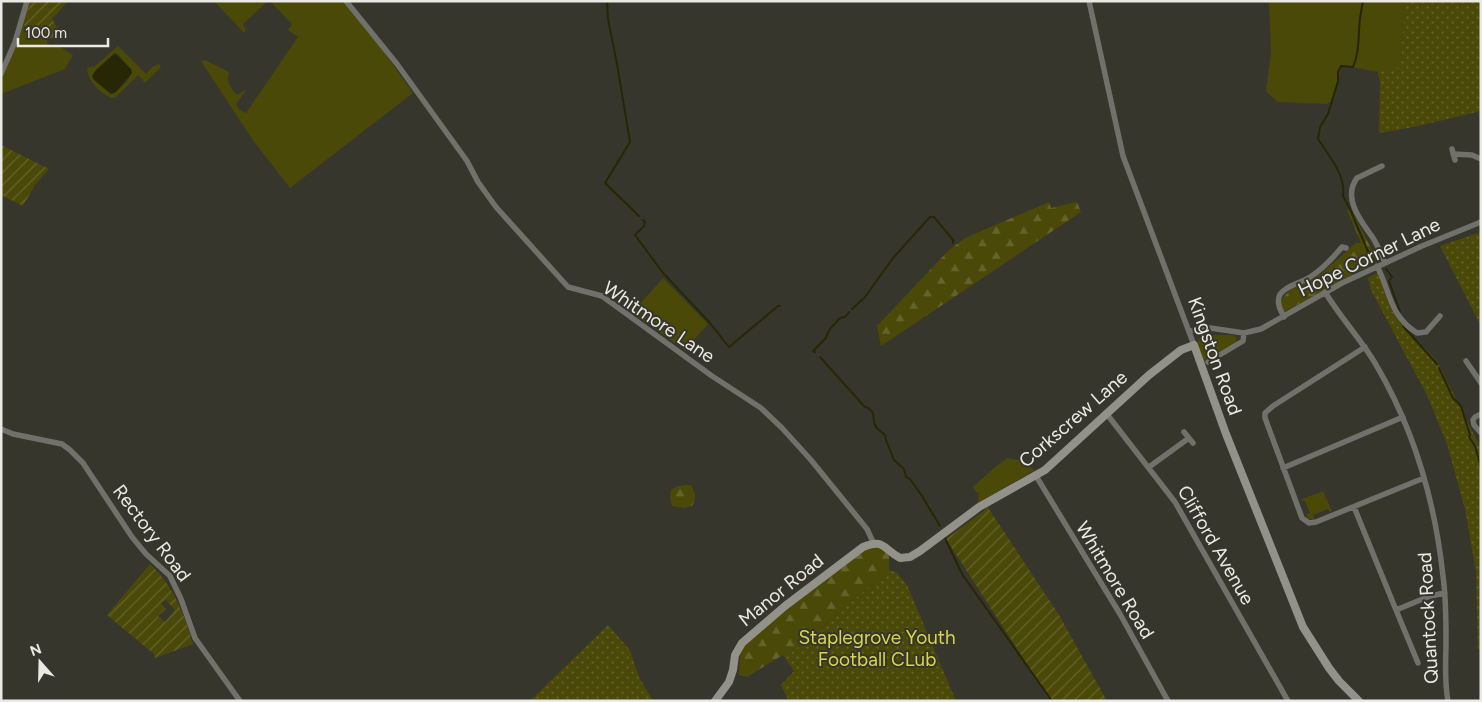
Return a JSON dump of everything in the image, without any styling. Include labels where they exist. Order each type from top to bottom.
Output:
[{"type":"street","points":[[1,74],[15,42],[27,1]]},
{"type":"street","name":"Whitmore Lane","points":[[346,1],[397,64],[467,161],[478,182],[496,207],[568,287],[602,296],[712,376],[761,408],[782,428],[821,473],[867,529],[873,542]]},
{"type":"street","name":"Kingston Road","points":[[1089,1],[1123,156],[1230,444],[1303,627],[1329,668],[1359,701]]},
{"type":"street","points":[[1453,154],[1472,155],[1481,159]]},
{"type":"street","points":[[1382,166],[1373,166],[1357,178],[1352,187],[1351,197],[1356,210],[1385,262]]},
{"type":"street","name":"Hope Corner Lane","points":[[1189,332],[1200,328],[1244,333],[1261,329],[1325,292],[1385,262],[1481,222]]},
{"type":"street","points":[[1284,317],[1279,307],[1278,299],[1283,290],[1318,272],[1335,258],[1343,246]]},
{"type":"street","points":[[1377,266],[1396,313],[1405,325],[1417,333],[1426,332],[1440,316]]},
{"type":"street","name":"Quantock Road","points":[[1325,292],[1365,347],[1384,378],[1403,417],[1424,478],[1437,535],[1445,593],[1448,701]]},
{"type":"street","name":"Hope Corner Lane","points":[[1208,362],[1243,340],[1244,333]]},
{"type":"street","name":"Corkscrew Lane","points":[[873,542],[884,545],[896,556],[905,558],[914,554],[980,508],[1036,476],[1052,464],[1106,413],[1170,358],[1194,344]]},
{"type":"street","points":[[1365,347],[1265,413],[1265,418],[1302,518],[1306,522],[1316,522],[1424,478]]},
{"type":"street","points":[[1466,361],[1481,383]]},
{"type":"street","name":"Clifford Avenue","points":[[1106,413],[1175,502],[1288,701]]},
{"type":"street","points":[[1481,414],[1473,420],[1474,425],[1481,433]]},
{"type":"street","points":[[1283,468],[1403,417]]},
{"type":"street","name":"Rectory Road","points":[[1,429],[13,434],[62,444],[83,463],[132,537],[146,554],[170,576],[181,599],[195,638],[240,701]]},
{"type":"street","points":[[1149,467],[1191,440],[1184,432]]},
{"type":"street","name":"Whitmore Road","points":[[1036,476],[1120,614],[1168,701]]},
{"type":"street","points":[[1354,507],[1418,663]]},
{"type":"street","name":"Manor Road","points":[[715,701],[729,682],[736,652],[742,643],[785,606],[863,547],[873,542]]},
{"type":"street","points":[[1396,610],[1430,596],[1445,593]]},
{"type":"green space","points":[[29,1],[68,1],[52,19],[60,32],[60,39],[46,38],[47,43],[23,24]]},
{"type":"green space","points":[[214,1],[268,1],[243,24],[246,30],[244,33]]},
{"type":"green space","points":[[270,1],[343,1],[381,48],[413,93],[290,188],[252,139],[201,61],[205,60],[229,72],[228,79],[230,85],[237,95],[247,89],[236,104],[240,110],[246,113],[298,37],[288,30],[292,24]]},
{"type":"green space","points":[[1269,1],[1404,1],[1401,68],[1378,72],[1342,65],[1332,100],[1328,104],[1278,102],[1266,91],[1271,52]]},
{"type":"green space","points":[[1404,1],[1481,1],[1481,111],[1414,127],[1379,133],[1380,82],[1378,72],[1401,67]]},
{"type":"green space","points":[[23,24],[52,47],[56,44],[73,55],[65,69],[1,94],[1,81]]},
{"type":"green space","points":[[118,46],[146,74],[152,67],[159,64],[161,67],[145,83],[138,75],[116,97],[111,98],[98,89],[90,78],[87,68],[95,66]],"holes":[[[114,54],[118,54],[132,71],[124,84],[112,94],[93,73]]]},
{"type":"green space","points":[[1,145],[49,169],[35,185],[23,206],[1,195]]},
{"type":"green space","points":[[1049,202],[1051,208],[1077,202],[1081,212],[881,346],[877,326],[948,251],[965,238]]},
{"type":"green space","points":[[1351,209],[1377,260],[1284,312],[1281,300],[1289,291],[1321,274],[1356,243],[1361,243],[1347,210]]},
{"type":"green space","points":[[1481,232],[1481,326],[1440,246]]},
{"type":"green space","points":[[1378,272],[1392,311],[1405,329],[1438,363],[1481,449],[1481,650],[1478,649],[1476,572],[1465,509],[1447,444],[1427,395],[1371,290],[1368,278]]},
{"type":"green space","points":[[663,278],[708,324],[685,350],[632,313]]},
{"type":"green space","points":[[1201,335],[1232,335],[1236,337],[1237,343],[1203,362],[1197,344]]},
{"type":"green space","points":[[1007,458],[1019,460],[1035,470],[978,503],[979,493],[973,487]]},
{"type":"green space","points":[[691,485],[694,493],[695,500],[692,506],[684,508],[672,506],[671,490],[678,486]]},
{"type":"green space","points":[[1323,491],[1332,511],[1330,512],[1328,509],[1313,515],[1314,519],[1309,519],[1306,515],[1310,513],[1305,501],[1300,500]]},
{"type":"green space","points":[[987,506],[1059,615],[1107,701],[1051,701],[946,539],[984,511]]},
{"type":"green space","points":[[875,545],[889,555],[889,570],[785,658],[783,655],[747,677],[739,675],[740,654],[743,647],[764,627],[869,547]]},
{"type":"green space","points":[[150,564],[172,591],[186,622],[193,644],[155,658],[154,654],[107,615]],"holes":[[[166,600],[175,610],[165,622],[158,616],[166,609],[161,603]]]},
{"type":"green space","name":"Staplegrove Youth Football CLub","points":[[889,570],[896,572],[907,585],[956,701],[789,701],[781,685],[794,671],[785,658]]},
{"type":"green space","points":[[608,625],[630,650],[639,677],[653,701],[530,701]]},
{"type":"shaded area","points":[[115,53],[131,69],[132,73],[116,92],[111,94],[94,80],[92,76]]},
{"type":"waterway","points":[[607,1],[608,19],[630,142],[605,183],[639,216]]},
{"type":"waterway","points":[[1363,1],[1355,61],[1353,67],[1341,66],[1338,72],[1338,81],[1328,114],[1320,127],[1318,139],[1339,173],[1342,181],[1343,196],[1369,254],[1374,260]]},
{"type":"waterway","points":[[852,309],[865,297],[893,258],[930,217],[934,217],[953,240],[953,243]]},
{"type":"waterway","points":[[643,220],[645,222],[644,226],[635,235],[663,273],[709,322],[729,347],[780,306]]},
{"type":"waterway","points":[[1386,269],[1392,277],[1389,281],[1400,312]]},
{"type":"waterway","points":[[815,352],[813,351],[825,339],[830,329],[840,318],[845,317],[849,312]]},
{"type":"waterway","points":[[1403,326],[1437,364]]},
{"type":"waterway","points":[[820,357],[864,406],[873,413],[874,423],[885,435],[894,460],[904,469],[906,477],[910,479],[922,496],[940,526]]},
{"type":"waterway","points":[[1439,368],[1453,398],[1461,406],[1469,437],[1475,446],[1481,467]]},
{"type":"waterway","points":[[944,536],[962,574],[1052,701]]}]
